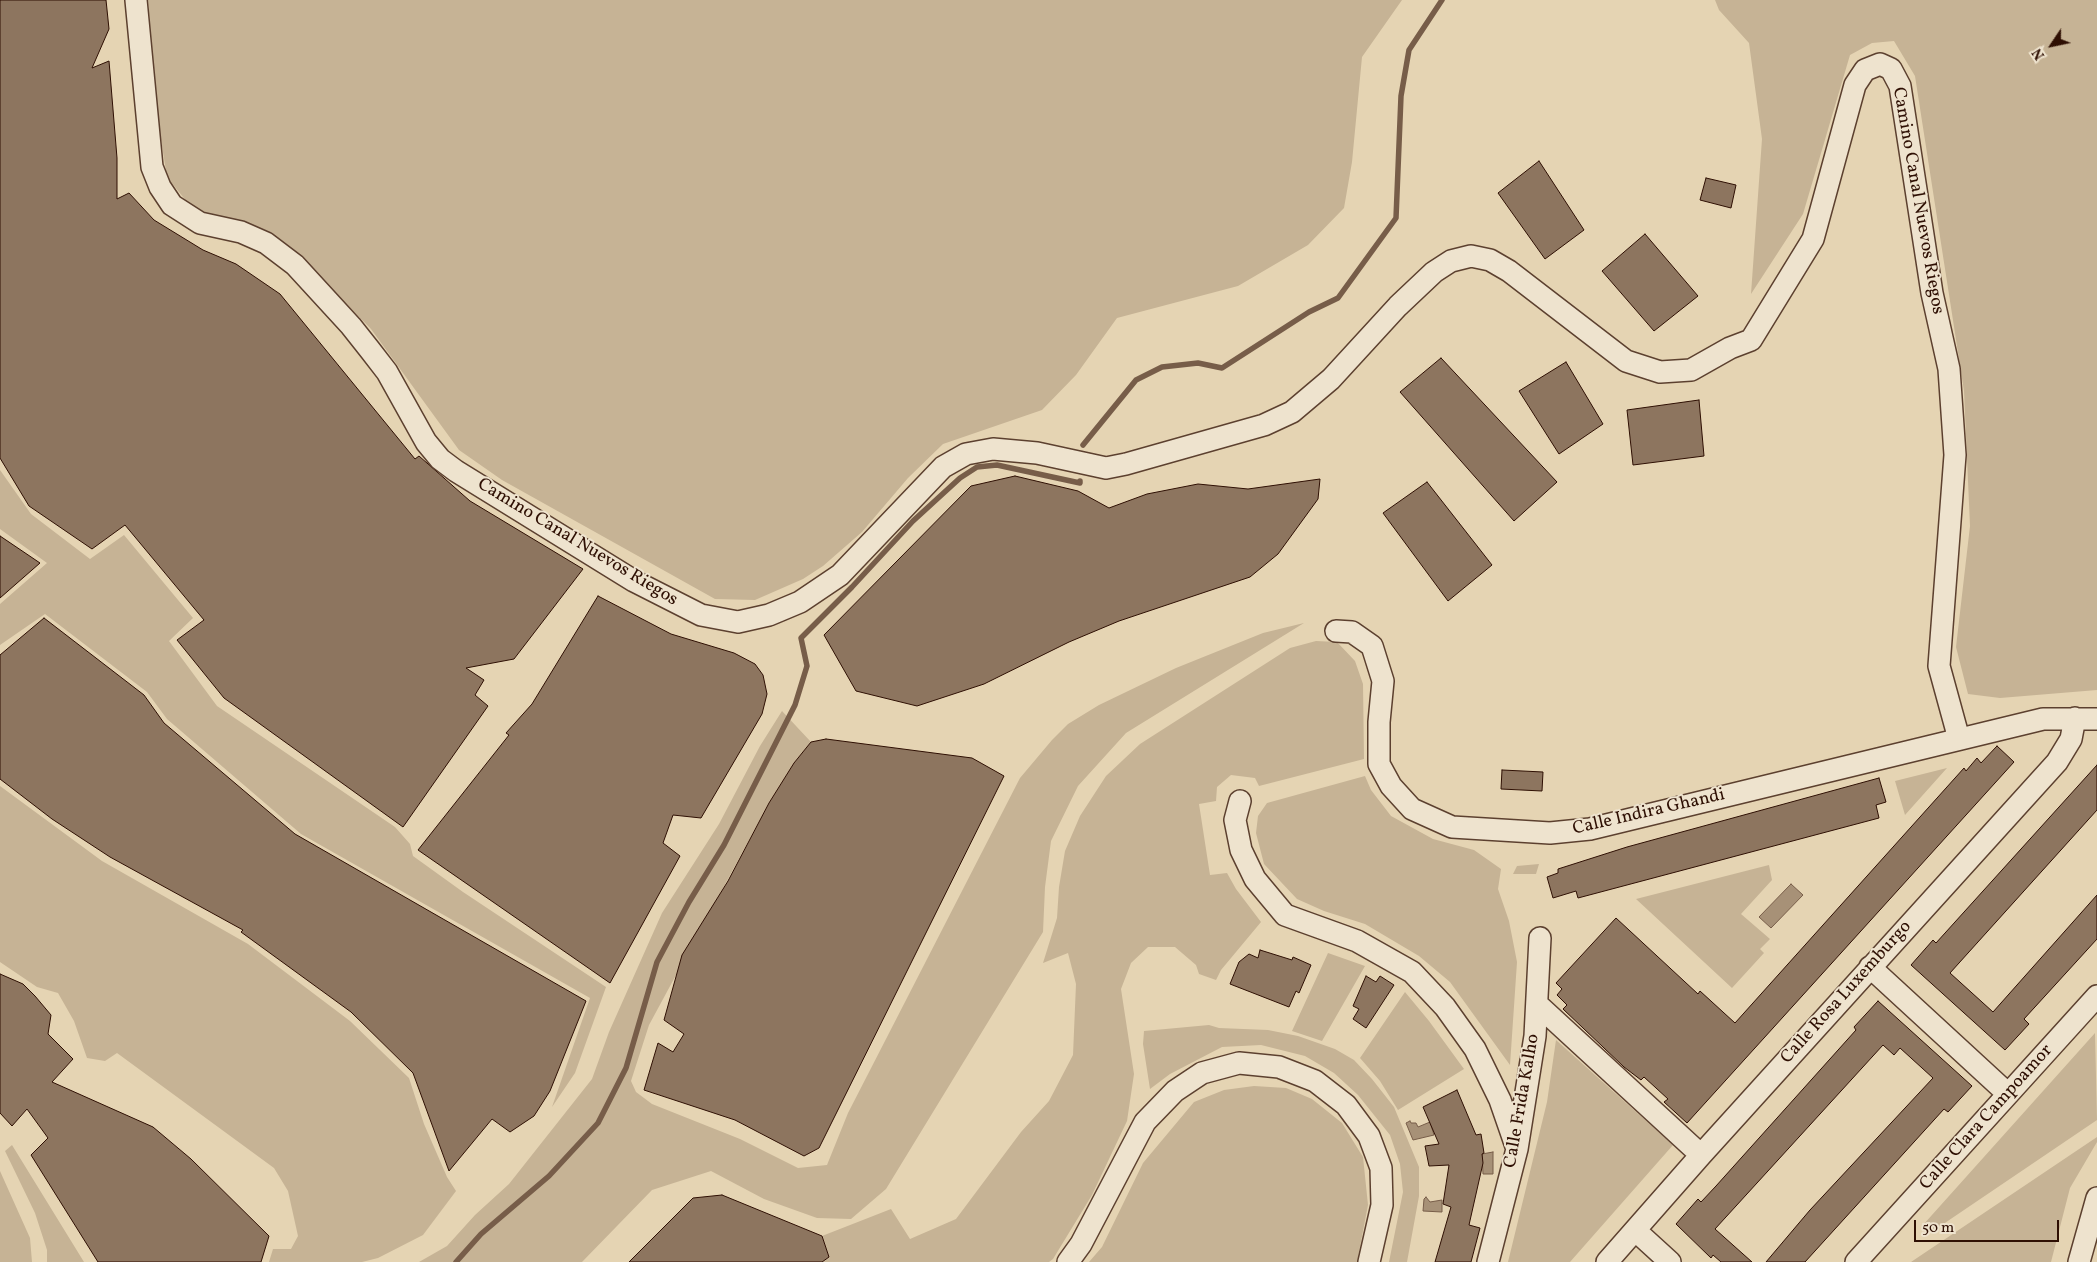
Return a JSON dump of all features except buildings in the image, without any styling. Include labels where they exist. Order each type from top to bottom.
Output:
[{"type":"street","name":"Camino Canal Nuevos Riegos","points":[[136,0],[152,167],[160,187],[172,205],[200,223],[242,232],[266,243],[295,265],[361,338],[387,372],[426,442],[440,458],[456,471],[634,581],[701,614],[738,622],[769,615],[800,602],[840,575],[943,467],[966,454],[993,449],[1037,453],[1106,468],[1264,425],[1292,412],[1331,379],[1398,306],[1434,272],[1451,261],[1471,256],[1490,260],[1509,271],[1626,361],[1660,372],[1691,370],[1730,348],[1751,340],[1813,239],[1855,85],[1865,70],[1880,64],[1891,69],[1900,86],[1932,293],[1949,369],[1955,455],[1939,666],[1958,739]]},
{"type":"street","name":"Calle Indira Ghandi","points":[[1336,631],[1352,632],[1372,646],[1383,681],[1379,722],[1379,764],[1391,786],[1412,809],[1452,827],[1550,833],[1590,829],[2043,719],[2097,719]]},
{"type":"street","name":"Calle Rosa Luxemburgo","points":[[1607,1262],[1701,1155],[2057,762],[2071,739],[2075,718]]},
{"type":"street","points":[[1240,801],[1235,820],[1241,850],[1255,880],[1286,915],[1357,941],[1412,972],[1445,1007],[1475,1049],[1500,1100],[1517,1149]]},
{"type":"street","name":"Calle Frida Kalho","points":[[1488,1262],[1517,1149],[1535,1036],[1540,938]]},
{"type":"street","points":[[1870,968],[2008,1094]]},
{"type":"street","name":"Calle Clara Campoamor","points":[[1856,1262],[2097,996]]},
{"type":"street","points":[[1537,1004],[1701,1155]]},
{"type":"street","points":[[1068,1262],[1081,1244],[1145,1122],[1175,1091],[1202,1073],[1239,1063],[1279,1067],[1315,1081],[1346,1105],[1369,1136],[1381,1168],[1382,1205],[1369,1262]]},
{"type":"street","points":[[2079,1262],[2097,1198]]},
{"type":"street","points":[[1636,1231],[1670,1262]]},
{"type":"shaded area","points":[[148,0],[1402,0],[1362,57],[1352,162],[1344,208],[1308,245],[1238,286],[1117,318],[1076,375],[1042,410],[943,444],[908,478],[862,532],[823,566],[803,579],[755,600],[715,599],[502,480],[459,450],[371,329],[310,267],[268,231],[219,216],[195,212],[167,177],[157,115]]},
{"type":"shaded area","points":[[1715,0],[2097,0],[2097,690],[2000,698],[1968,694],[1956,647],[1970,526],[1964,391],[1915,76],[1894,41],[1872,43],[1850,55],[1803,214],[1751,294],[1762,139],[1749,43],[1719,10]]},
{"type":"shaded area","points":[[0,470],[31,514],[90,559],[124,535],[193,618],[169,641],[217,706],[395,827],[410,844],[413,856],[463,892],[606,987],[575,1073],[552,1107],[590,998],[301,834],[167,719],[147,692],[45,614],[0,645],[0,604],[47,563],[0,529]]},
{"type":"shaded area","points":[[1304,623],[1126,733],[1078,786],[1051,841],[1045,887],[1043,932],[886,1189],[851,1219],[817,1218],[764,1199],[711,1171],[652,1190],[582,1262],[419,1262],[447,1246],[475,1215],[509,1184],[592,1079],[609,1032],[662,913],[719,824],[760,746],[782,711],[811,742],[794,763],[769,803],[649,1025],[631,1081],[636,1092],[652,1104],[740,1139],[798,1168],[827,1165],[848,1113],[1020,778],[1052,740],[1068,724],[1099,705],[1176,668],[1263,633]]},
{"type":"shaded area","points":[[1316,641],[1337,642],[1355,661],[1363,684],[1364,759],[1259,786],[1255,778],[1231,775],[1217,787],[1216,801],[1199,804],[1210,875],[1227,873],[1236,889],[1261,922],[1221,970],[1216,980],[1199,974],[1196,965],[1175,947],[1148,947],[1131,963],[1121,989],[1134,1074],[1127,1121],[1092,1195],[1053,1259],[1049,1262],[822,1262],[829,1257],[822,1236],[891,1209],[910,1239],[956,1219],[1021,1132],[1049,1101],[1073,1055],[1076,984],[1068,953],[1043,963],[1057,918],[1059,887],[1065,851],[1080,816],[1106,776],[1140,744],[1290,648]]},
{"type":"shaded area","points":[[1947,768],[1905,815],[1895,781]]},
{"type":"shaded area","points":[[1365,776],[1371,790],[1391,816],[1433,839],[1474,850],[1501,869],[1498,889],[1509,921],[1517,962],[1510,1065],[1450,982],[1419,956],[1365,924],[1324,911],[1297,899],[1264,864],[1256,833],[1258,816],[1267,803]]},
{"type":"shaded area","points":[[0,786],[102,861],[248,944],[350,1021],[409,1078],[424,1124],[447,1177],[456,1191],[423,1235],[378,1258],[362,1262],[269,1262],[273,1249],[291,1249],[298,1236],[288,1191],[274,1168],[117,1053],[105,1061],[87,1058],[74,1021],[58,993],[37,987],[0,962]]},
{"type":"shaded area","points":[[1539,864],[1536,874],[1513,874],[1517,866]]},
{"type":"shaded area","points":[[1769,865],[1772,880],[1741,914],[1770,939],[1760,949],[1764,953],[1732,988],[1636,899]]},
{"type":"shaded area","points":[[1791,884],[1803,895],[1771,928],[1759,917]]},
{"type":"shaded area","points":[[1328,953],[1365,966],[1322,1041],[1292,1031]]},
{"type":"shaded area","points":[[1405,992],[1464,1069],[1398,1110],[1380,1081],[1360,1058]]},
{"type":"shaded area","points":[[1209,1025],[1219,1028],[1268,1030],[1298,1036],[1335,1049],[1354,1060],[1372,1079],[1394,1107],[1419,1167],[1419,1196],[1407,1262],[1389,1262],[1403,1192],[1400,1164],[1390,1135],[1358,1095],[1334,1073],[1305,1056],[1261,1045],[1222,1047],[1170,1074],[1150,1089],[1143,1044],[1144,1031]]},
{"type":"shaded area","points":[[2095,1033],[2097,1120],[1933,1231],[1925,1230],[1923,1225]]},
{"type":"shaded area","points":[[1556,1040],[1673,1145],[1570,1262],[1508,1262],[1547,1102]]},
{"type":"shaded area","points":[[1254,1086],[1286,1088],[1312,1099],[1342,1123],[1363,1157],[1368,1205],[1357,1262],[1089,1262],[1102,1247],[1143,1163],[1194,1102],[1224,1090]]},
{"type":"shaded area","points":[[1410,1121],[1411,1123],[1416,1123],[1418,1127],[1430,1122],[1434,1135],[1413,1140],[1406,1123]]},
{"type":"shaded area","points":[[2097,1137],[2097,1142],[2070,1188],[2051,1262],[1911,1262]]},
{"type":"shaded area","points":[[12,1145],[84,1262],[47,1262],[47,1250],[35,1213],[5,1151]]},
{"type":"shaded area","points":[[1493,1152],[1493,1174],[1483,1174],[1482,1154]]},
{"type":"shaded area","points":[[0,1171],[30,1238],[32,1262],[0,1262]]},
{"type":"shaded area","points":[[1426,1197],[1430,1202],[1442,1200],[1442,1212],[1423,1211],[1424,1199]]},
{"type":"waterway","points":[[1083,445],[1136,380],[1162,367],[1198,363],[1222,368],[1309,312],[1338,298],[1396,218],[1401,96],[1409,50],[1442,0]]},
{"type":"waterway","points":[[456,1262],[481,1234],[549,1176],[598,1123],[626,1068],[657,962],[689,902],[724,845],[795,705],[807,666],[801,638],[852,587],[913,521],[960,478],[977,467],[997,465],[1080,483],[1080,481]]}]
